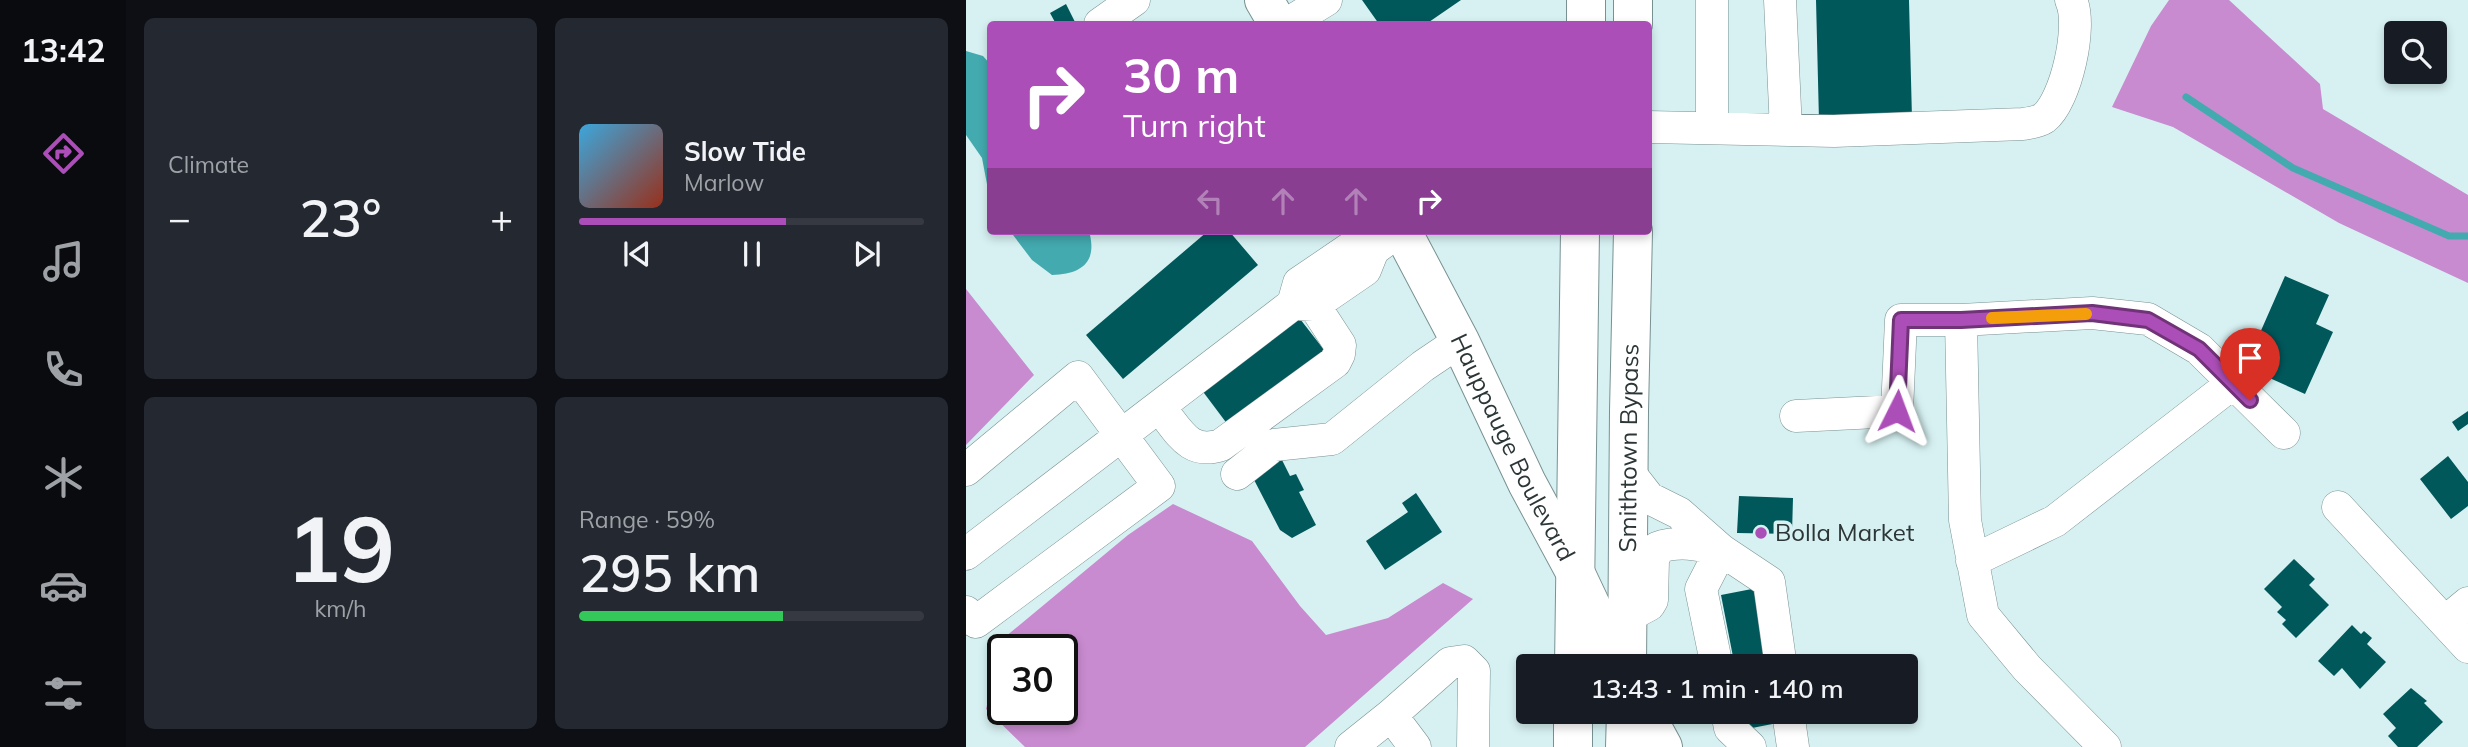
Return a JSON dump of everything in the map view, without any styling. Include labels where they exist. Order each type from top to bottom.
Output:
[{"type":"main road","points":[[1264,0],[1276,21]]},
{"type":"main road","points":[[1586,0],[1586,21]]},
{"type":"main road","points":[[1633,0],[1633,21]]},
{"type":"main road","name":"Smithtown Bypass","points":[[1574,654],[1580,235]]},
{"type":"main road","name":"Smithtown Bypass","points":[[1627,654],[1633,235]]},
{"type":"main road","name":"Hauppauge Boulevard","points":[[1391,237],[1460,341],[1527,483],[1614,654]]},
{"type":"main road","points":[[1573,724],[1573,747]]},
{"type":"main road","points":[[1625,747],[1626,724]]},
{"type":"main road","points":[[1651,724],[1663,747]]},
{"type":"street","points":[[1104,21],[1134,0]]},
{"type":"street","points":[[1712,0],[1712,128]]},
{"type":"street","points":[[1780,0],[1786,130]]},
{"type":"street","points":[[1652,127],[1834,131],[2023,124],[2042,120],[2049,113],[2072,61],[2076,32],[2071,0]]},
{"type":"street","points":[[1292,21],[1324,1]]},
{"type":"street","points":[[1159,407],[1189,442],[1207,450],[1221,445],[1335,362],[1340,345],[1304,304],[1299,283],[1352,247],[1391,237]]},
{"type":"street","points":[[966,554],[1159,407],[1304,304]]},
{"type":"street","points":[[1796,416],[1897,411],[1901,320],[1961,320],[2092,313],[2148,320],[2199,349],[2284,433]]},
{"type":"street","points":[[1961,320],[1965,520],[1983,615],[2027,668],[2105,747]]},
{"type":"street","points":[[1237,474],[1274,445],[1332,439],[1423,366],[1460,341]]},
{"type":"street","points":[[966,470],[1078,377],[1159,486],[976,622],[966,612]]},
{"type":"street","points":[[1972,561],[2055,521],[2233,383]]},
{"type":"street","points":[[1628,471],[1648,498],[1679,513],[1721,550],[1769,582],[1779,654]]},
{"type":"street","points":[[2339,507],[2456,612],[2468,647]]},
{"type":"street","points":[[1628,616],[1652,600],[1653,560],[1657,548],[1670,543],[1700,544],[1721,550]]},
{"type":"street","points":[[1714,654],[1701,589],[1721,550]]},
{"type":"street","points":[[1351,747],[1450,663],[1464,661],[1474,671],[1473,747]]},
{"type":"street","points":[[1391,715],[1415,747]]},
{"type":"street","points":[[1729,724],[1730,728],[1750,747]]},
{"type":"street","points":[[1790,724],[1793,747]]},
{"type":"shaded area","points":[[2169,0],[2229,0],[2320,84],[2323,109],[2468,195],[2468,283],[2339,223],[2173,127],[2112,107],[2151,26]]},
{"type":"shaded area","points":[[966,289],[1034,375],[966,445]]},
{"type":"shaded area","points":[[1173,504],[1252,541],[1300,606],[1326,635],[1388,618],[1443,583],[1473,599],[1305,747],[1025,747],[1002,725],[1078,725],[1078,634],[1009,634],[1128,535]]},
{"type":"water","points":[[966,51],[983,56],[987,61],[987,184],[982,158],[966,135]]},
{"type":"water","points":[[1013,235],[1090,235],[1089,259],[1079,269],[1052,275],[1032,260]]},
{"type":"building","points":[[1362,0],[1461,0],[1430,21],[1377,21]]},
{"type":"building","points":[[1816,0],[1909,0],[1912,119],[1819,121]]},
{"type":"building","points":[[1066,4],[1074,21],[1054,21],[1050,13]]},
{"type":"building","points":[[1203,235],[1232,235],[1258,265],[1123,379],[1086,335]]},
{"type":"building","points":[[2285,276],[2329,295],[2316,324],[2333,332],[2305,394],[2245,367]]},
{"type":"building","points":[[1297,315],[1328,355],[1231,429],[1201,389]]},
{"type":"building","points":[[2468,411],[2468,424],[2458,431],[2452,422]]},
{"type":"building","points":[[2448,456],[2468,482],[2468,506],[2451,519],[2420,479]]},
{"type":"building","points":[[1281,458],[1290,476],[1296,474],[1304,490],[1299,492],[1316,525],[1292,538],[1280,530],[1251,474]]},
{"type":"building","points":[[1416,493],[1442,532],[1385,570],[1366,541],[1408,512],[1402,503]]},
{"type":"building","points":[[1739,496],[1793,498],[1792,534],[1737,533]]},
{"type":"building","points":[[2294,559],[2315,579],[2309,585],[2329,605],[2296,638],[2282,624],[2286,620],[2277,612],[2282,607],[2264,589]]},
{"type":"building","points":[[1757,588],[1770,654],[1732,654],[1721,595]]},
{"type":"building","points":[[2352,625],[2361,634],[2364,631],[2372,638],[2367,644],[2386,662],[2360,689],[2342,668],[2334,676],[2318,661]]},
{"type":"building","points":[[2411,688],[2427,701],[2424,703],[2443,722],[2417,747],[2398,747],[2388,736],[2396,728],[2383,714]]},
{"type":"building","points":[[1746,724],[1772,724],[1747,729]]},
{"type":"waterway","points":[[2186,97],[2293,168],[2449,236],[2468,236]]},
{"type":"slow traffic","points":[[1992,318],[2086,314]]},
{"type":"place","name":"Bolla Market","points":[[1761,533]]},
{"type":"route","points":[[1897,411],[1901,320],[1961,320],[2092,313],[2148,320],[2199,349],[2250,400]]}]
